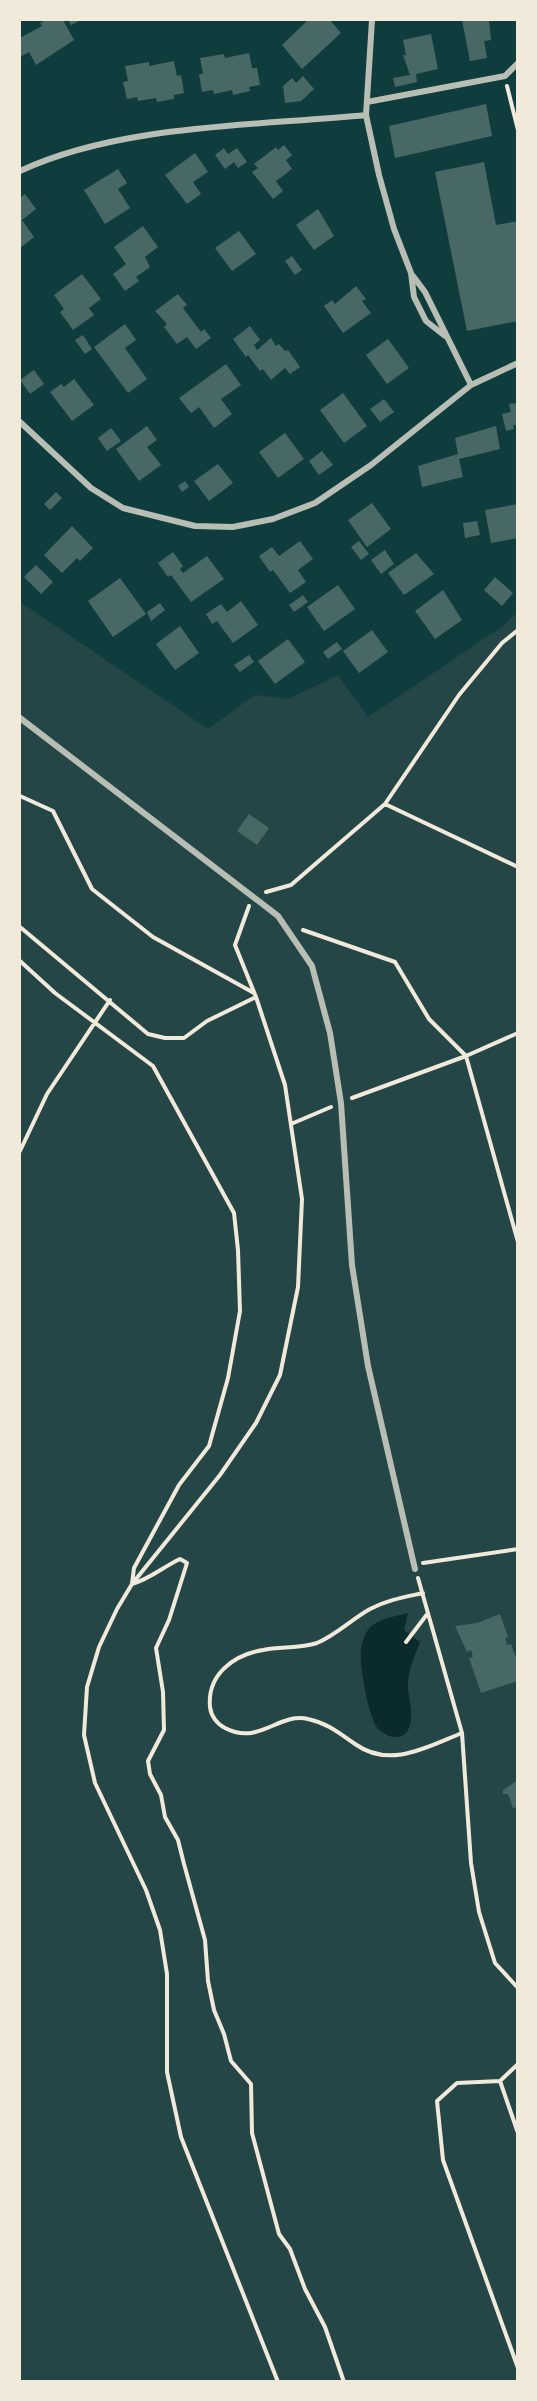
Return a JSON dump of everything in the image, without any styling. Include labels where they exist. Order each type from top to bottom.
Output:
[{"type":"street","points":[[372,20],[366,115],[394,229],[411,273],[414,297],[426,321],[445,336]]},
{"type":"street","points":[[367,102],[505,76],[518,63]]},
{"type":"street","points":[[20,171],[42,160],[77,150],[171,132],[366,115]]},
{"type":"street","points":[[411,273],[425,292],[471,385]]},
{"type":"street","points":[[20,422],[91,488],[123,508],[195,526],[233,527],[273,519],[315,503],[371,465],[471,385],[518,363]]},
{"type":"street","points":[[20,718],[278,916],[312,966],[330,1033],[340,1103],[352,1265],[368,1366],[415,1566]]},
{"type":"path","points":[[505,76],[518,130]]},
{"type":"path","points":[[278,2382],[181,2137],[167,2072],[167,1974],[160,1930],[146,1890],[95,1783],[84,1735],[87,1687],[99,1647],[132,1584],[219,1474],[256,1423],[280,1375],[298,1287],[302,1199],[285,1085],[255,995],[235,945],[252,897],[291,885],[385,804],[459,695],[502,643],[518,630]]},
{"type":"path","points":[[20,796],[53,810],[92,889],[153,937],[255,995]]},
{"type":"path","points":[[385,804],[518,867]]},
{"type":"path","points":[[278,916],[311,934],[395,963],[429,1019],[466,1056],[518,1242]]},
{"type":"path","points":[[20,927],[148,1034],[165,1038],[184,1038],[207,1021],[255,995]]},
{"type":"path","points":[[20,961],[55,993],[95,1024],[134,1049],[153,1066],[187,1133],[234,1213],[240,1311],[228,1378],[209,1446],[179,1485],[134,1568],[132,1584]]},
{"type":"path","points":[[20,1151],[47,1094],[110,1000]]},
{"type":"path","points":[[291,1124],[340,1103],[466,1056],[518,1033]]},
{"type":"path","points":[[518,1549],[415,1566],[462,1732],[471,1863],[478,1912],[495,1963],[518,1988]]},
{"type":"path","points":[[132,1584],[147,1580],[162,1567],[180,1559],[187,1563],[174,1596],[169,1620],[156,1648],[163,1692],[164,1730],[148,1761],[149,1767],[161,1795],[165,1817],[178,1840],[205,1940],[207,1981],[231,2061],[251,2085],[252,2133],[279,2234],[290,2249],[305,2289],[325,2327],[344,2382]]},
{"type":"path","points":[[423,1593],[382,1603],[317,1643],[262,1650],[228,1664],[215,1677],[210,1710],[215,1720],[225,1728],[238,1733],[257,1733],[303,1718],[318,1721],[334,1728],[367,1752],[379,1756],[412,1753],[462,1732]]},
{"type":"path","points":[[406,1642],[428,1613]]},
{"type":"path","points":[[518,2064],[500,2081],[458,2083],[437,2101],[443,2160],[518,2368]]},
{"type":"path","points":[[500,2081],[518,2133]]},
{"type":"shaded area","points":[[20,602],[208,729],[255,695],[288,699],[338,675],[368,717],[503,626],[517,612],[517,2381],[20,2381]]},
{"type":"shaded area","points":[[408,1613],[404,1630],[420,1642],[409,1677],[411,1722],[406,1733],[393,1737],[379,1730],[373,1720],[363,1677],[361,1649],[368,1630],[373,1625]]},
{"type":"building","points":[[46,20],[63,20],[74,40],[36,65],[29,52],[20,57],[20,38],[42,26],[40,23]]},
{"type":"building","points":[[68,20],[81,20],[71,25]]},
{"type":"building","points":[[308,20],[330,20],[341,33],[302,69],[282,45]]},
{"type":"building","points":[[462,20],[489,20],[491,40],[484,41],[487,58],[470,61]]},
{"type":"building","points":[[431,34],[438,69],[416,74],[417,82],[395,87],[393,78],[410,75],[403,55],[406,55],[403,40]]},
{"type":"building","points":[[249,53],[252,68],[257,68],[260,85],[249,87],[250,91],[233,95],[232,90],[214,94],[213,90],[202,92],[199,74],[203,74],[200,58],[224,54],[225,58]]},
{"type":"building","points":[[174,61],[177,76],[181,75],[184,93],[174,95],[174,99],[157,102],[156,98],[138,101],[137,97],[127,99],[123,82],[128,81],[125,66],[149,62],[149,66]]},
{"type":"building","points":[[303,76],[314,89],[301,101],[285,103],[283,86],[292,78],[296,83]]},
{"type":"building","points":[[486,104],[492,136],[395,158],[389,126]]},
{"type":"building","points":[[284,145],[292,155],[286,160],[292,169],[276,181],[283,191],[273,199],[252,172],[258,168],[254,164],[276,147],[278,150]]},
{"type":"building","points":[[224,148],[228,154],[237,148],[247,162],[238,168],[234,162],[225,169],[215,155]]},
{"type":"building","points":[[195,153],[208,172],[193,182],[201,194],[187,204],[165,175]]},
{"type":"building","points":[[484,162],[496,225],[518,221],[518,321],[467,331],[435,172]]},
{"type":"building","points":[[118,169],[127,183],[118,189],[130,208],[105,224],[84,190]]},
{"type":"building","points":[[25,194],[36,209],[22,220],[34,237],[20,248],[20,198]]},
{"type":"building","points":[[318,209],[334,236],[314,250],[296,225]]},
{"type":"building","points":[[143,226],[158,247],[145,257],[150,267],[136,277],[139,281],[125,291],[113,274],[126,264],[114,247]]},
{"type":"building","points":[[239,231],[256,254],[232,271],[215,248]]},
{"type":"building","points":[[292,256],[302,270],[295,275],[285,261]]},
{"type":"building","points":[[82,274],[101,299],[89,308],[94,315],[73,330],[60,312],[64,309],[54,295]]},
{"type":"building","points":[[356,286],[366,299],[362,301],[371,313],[343,333],[324,306],[332,300],[335,304]]},
{"type":"building","points":[[178,294],[187,305],[183,308],[201,332],[204,329],[211,338],[196,349],[187,337],[177,344],[164,327],[167,324],[155,311]]},
{"type":"building","points":[[125,324],[136,340],[125,348],[147,379],[128,393],[94,347]]},
{"type":"building","points":[[250,326],[260,340],[254,345],[257,350],[271,338],[276,346],[279,344],[285,351],[288,350],[300,367],[290,374],[285,368],[271,380],[263,369],[260,371],[233,339]]},
{"type":"building","points":[[83,335],[92,349],[85,354],[75,340]]},
{"type":"building","points":[[388,339],[409,368],[387,384],[366,355]]},
{"type":"building","points":[[226,364],[241,385],[221,399],[232,414],[214,428],[199,407],[191,413],[179,398]]},
{"type":"building","points":[[34,370],[44,384],[30,394],[20,380]]},
{"type":"building","points":[[74,379],[94,405],[72,421],[50,392],[61,384],[64,387]]},
{"type":"building","points":[[343,393],[367,426],[344,443],[320,410]]},
{"type":"building","points":[[384,399],[394,412],[380,422],[370,409]]},
{"type":"building","points":[[518,403],[518,425],[513,425],[514,429],[506,431],[502,414],[511,412],[509,404]]},
{"type":"building","points":[[147,426],[157,440],[147,447],[161,465],[139,481],[116,449]]},
{"type":"building","points":[[496,426],[500,449],[459,459],[463,477],[422,487],[418,466],[458,454],[455,438]]},
{"type":"building","points":[[111,428],[121,441],[107,451],[98,438]]},
{"type":"building","points":[[285,433],[304,459],[278,478],[259,452]]},
{"type":"building","points":[[322,451],[333,465],[319,475],[309,461]]},
{"type":"building","points":[[218,464],[233,483],[209,501],[194,481]]},
{"type":"building","points":[[185,481],[189,487],[182,492],[178,486]]},
{"type":"building","points":[[56,492],[62,498],[50,510],[44,504]]},
{"type":"building","points":[[372,503],[391,529],[367,547],[348,520]]},
{"type":"building","points":[[518,504],[518,538],[491,543],[485,510]]},
{"type":"building","points":[[477,521],[480,535],[465,538],[463,523]]},
{"type":"building","points":[[72,526],[93,548],[80,561],[77,558],[62,573],[44,555]]},
{"type":"building","points":[[300,541],[313,559],[298,570],[306,582],[290,593],[273,570],[270,572],[259,556],[272,547],[279,556]]},
{"type":"building","points":[[359,541],[369,554],[361,560],[351,547]]},
{"type":"building","points":[[385,550],[394,564],[381,574],[371,560]]},
{"type":"building","points":[[173,552],[183,566],[180,569],[183,573],[207,556],[224,579],[191,602],[171,575],[168,577],[158,563]]},
{"type":"building","points":[[416,553],[434,574],[404,595],[388,573]]},
{"type":"building","points":[[36,565],[53,582],[41,594],[24,577]]},
{"type":"building","points":[[495,577],[513,593],[502,606],[484,590]]},
{"type":"building","points":[[120,578],[146,614],[113,637],[88,601]]},
{"type":"building","points":[[338,585],[355,609],[324,631],[307,607]]},
{"type":"building","points":[[443,590],[462,620],[435,639],[415,611]]},
{"type":"building","points":[[303,595],[308,602],[294,612],[289,605]]},
{"type":"building","points":[[241,601],[258,625],[233,643],[217,621],[212,624],[206,614],[221,604],[227,612]]},
{"type":"building","points":[[160,603],[165,610],[151,621],[147,612]]},
{"type":"building","points":[[180,626],[199,653],[175,670],[156,644]]},
{"type":"building","points":[[372,630],[388,652],[359,673],[343,651]]},
{"type":"building","points":[[288,639],[305,662],[275,684],[258,661]]},
{"type":"building","points":[[337,642],[342,649],[328,659],[323,652]]},
{"type":"building","points":[[249,655],[254,662],[240,672],[234,665]]},
{"type":"building","points":[[249,814],[269,828],[257,845],[237,831]]},
{"type":"building","points":[[500,1614],[508,1637],[505,1638],[507,1645],[511,1644],[518,1664],[518,1681],[481,1693],[469,1658],[473,1657],[471,1650],[467,1652],[455,1626],[477,1623]]},
{"type":"building","points":[[518,1780],[518,1807],[513,1808],[508,1794],[503,1794],[503,1790]]}]
